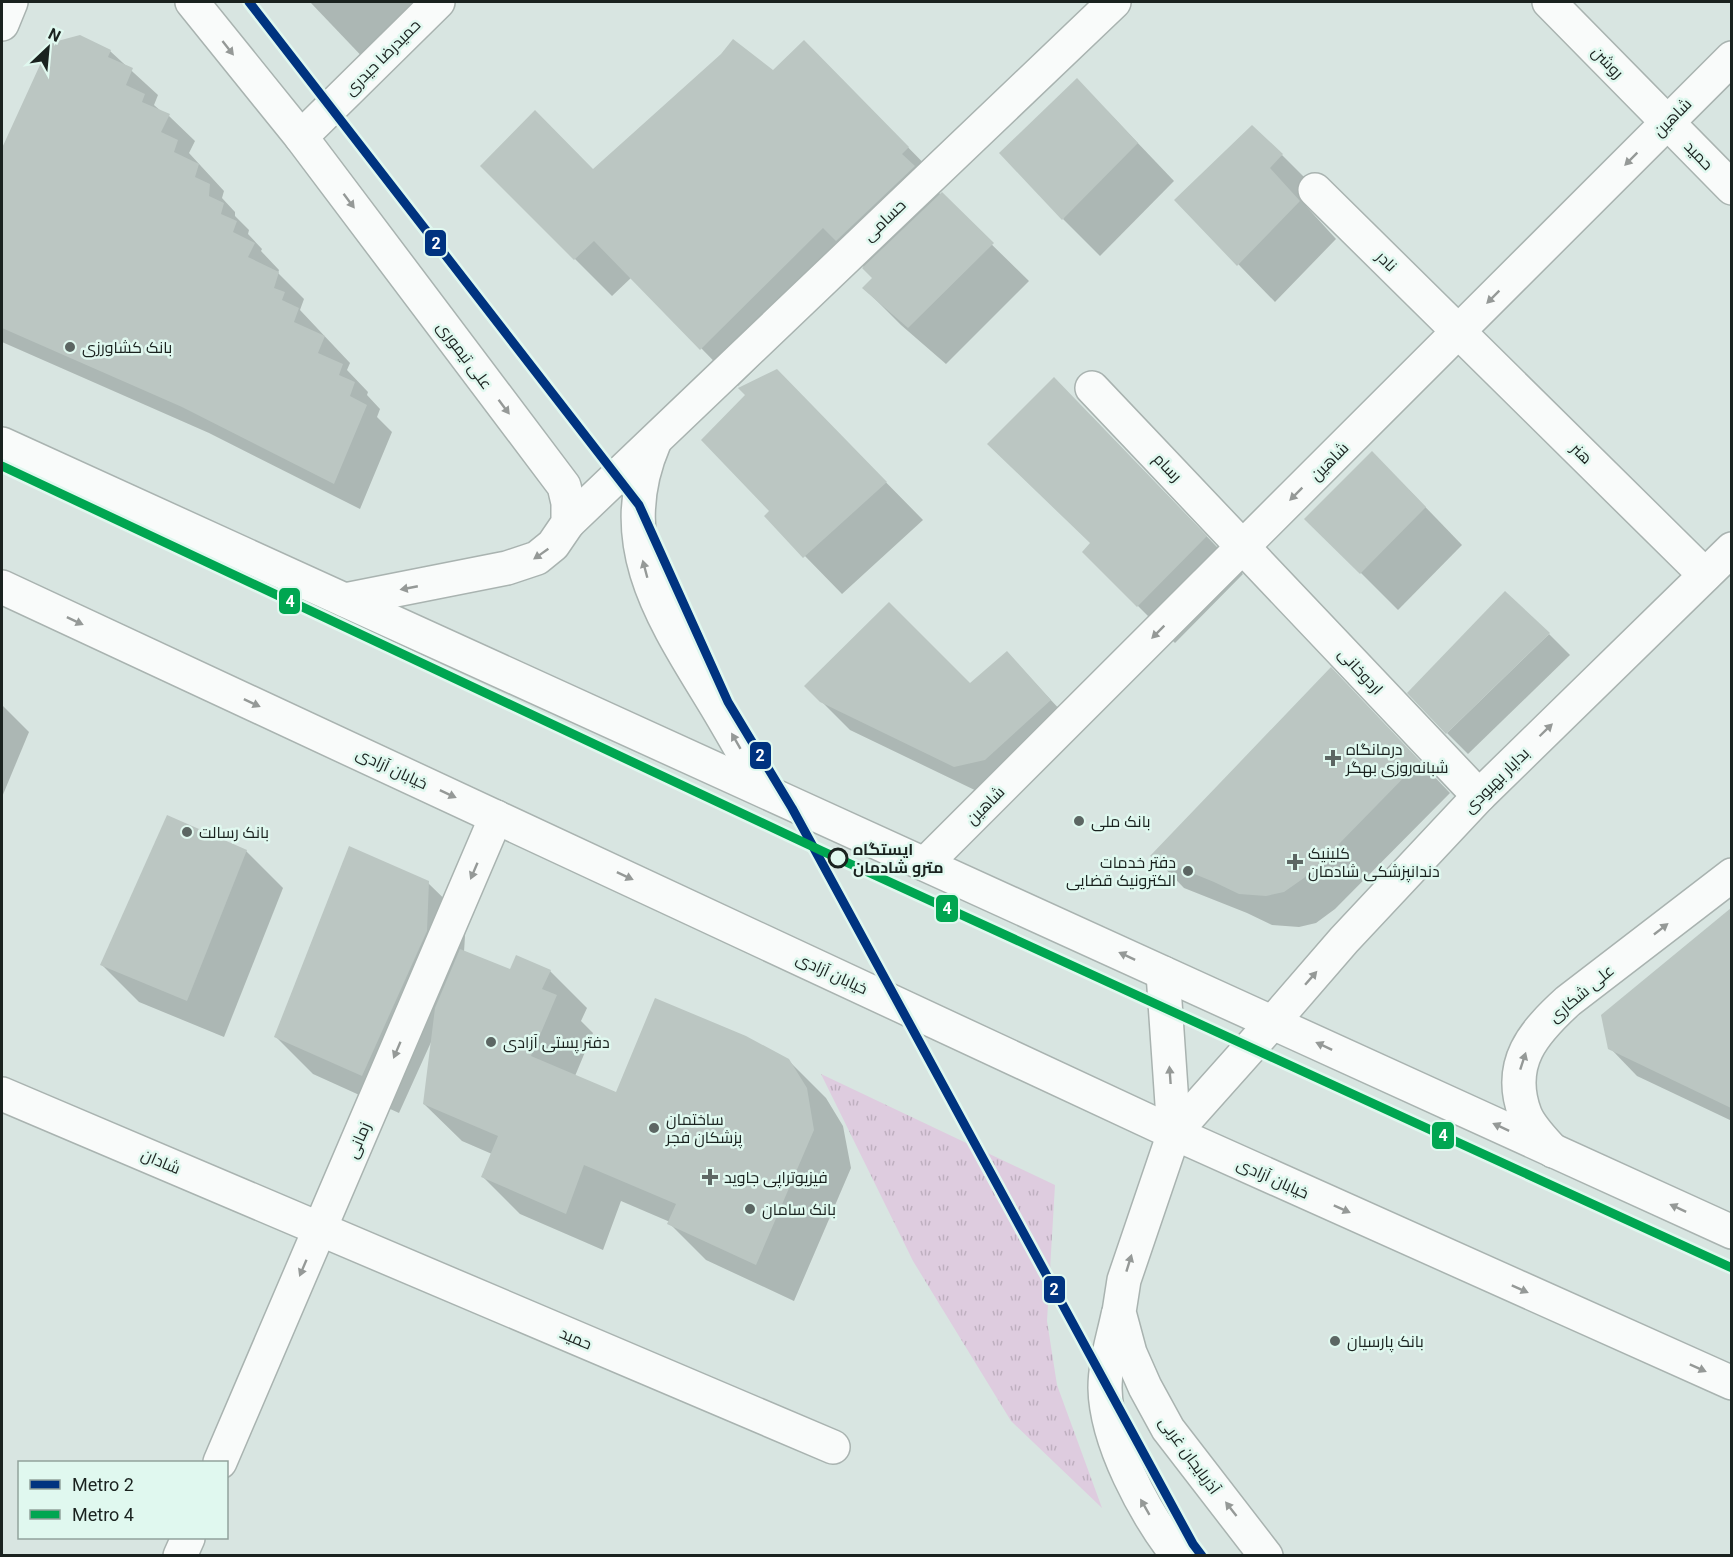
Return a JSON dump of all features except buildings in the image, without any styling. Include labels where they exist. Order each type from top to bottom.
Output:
[{"type":"main road","points":[[2,24],[11,2]]},
{"type":"main road","name":"علی تیموری","points":[[192,2],[301,137],[564,486],[568,503],[568,523]]},
{"type":"main road","name":"حمیدرضا حیدری","points":[[301,137],[438,2]]},
{"type":"main road","name":"حسامی","points":[[568,523],[1113,2]]},
{"type":"main road","name":"روشن","points":[[1550,2],[1667,122]]},
{"type":"main road","name":"شاهین","points":[[925,864],[1731,58]]},
{"type":"main road","name":"حمید","points":[[1667,122],[1731,188]]},
{"type":"main road","name":"نادر","points":[[1315,190],[1459,332]]},
{"type":"main road","name":"هنر","points":[[1459,332],[1705,574]]},
{"type":"main road","name":"رسام","points":[[1092,388],[1243,546]]},
{"type":"main road","name":"حسامی","points":[[655,439],[645,463],[640,495],[638,528],[644,568],[667,625],[765,791]]},
{"type":"main road","points":[[2,444],[1731,1232]]},
{"type":"main road","points":[[345,600],[507,568],[537,558],[553,545],[568,523]]},
{"type":"main road","name":"اردوخانی","points":[[1243,546],[1479,796]]},
{"type":"main road","name":"بدایار بهبودی","points":[[1174,1133],[1344,940],[1479,796],[1731,549]]},
{"type":"main road","name":"خیابان آزادی","points":[[8,592],[1174,1133],[1731,1383]]},
{"type":"main road","name":"زمانی","points":[[220,1461],[496,817]]},
{"type":"main road","name":"علی شکاری","points":[[1553,1151],[1525,1115],[1520,1093],[1519,1070],[1529,1042],[1545,1022],[1568,1000],[1731,875]]},
{"type":"main road","points":[[1163,973],[1174,1133]]},
{"type":"main road","name":"شادان","points":[[2,1094],[320,1229]]},
{"type":"main road","name":"آذربایجان غربی","points":[[1174,1133],[1124,1280],[1105,1390],[1113,1431],[1138,1495],[1160,1532],[1178,1556]]},
{"type":"main road","name":"حمید","points":[[320,1229],[833,1447]]},
{"type":"main road","name":"آذربایجان غربی","points":[[1119,1312],[1130,1353],[1168,1429],[1266,1556]]},
{"type":"main road","points":[[180,1556],[188,1539]]},
{"type":"green space","points":[[821,1074],[1055,1185],[1047,1321],[1057,1385],[1102,1508],[1011,1421],[913,1261]]},
{"type":"metro line","name":"2","points":[[249,2],[639,505],[728,702],[792,808],[1193,1544],[1202,1556]]},
{"type":"metro line","name":"4","points":[[2,466],[822,851],[1732,1268]]},
{"type":"place","name":"بانک کشاورزی","points":[[70,347]]},
{"type":"place","name":"درمانگاه شبانه‌روزی بهگر","points":[[1333,758]]},
{"type":"place","name":"بانک ملی","points":[[1079,821]]},
{"type":"place","name":"بانک رسالت","points":[[187,832]]},
{"type":"place","name":"ایستگاه مترو شادمان","points":[[838,858]]},
{"type":"place","name":"کلینیک دندانپزشکی شادمان","points":[[1295,862]]},
{"type":"place","name":"دفتر خدمات الکترونیک قضایی","points":[[1188,871]]},
{"type":"place","name":"دفتر پستی آزادی","points":[[491,1042]]},
{"type":"place","name":"ساختمان پزشکان فجر","points":[[654,1128]]},
{"type":"place","name":"فیزیوتراپی جاوید","points":[[710,1177]]},
{"type":"place","name":"بانک سامان","points":[[750,1209]]},
{"type":"place","name":"بانک پارسیان","points":[[1335,1341]]}]
